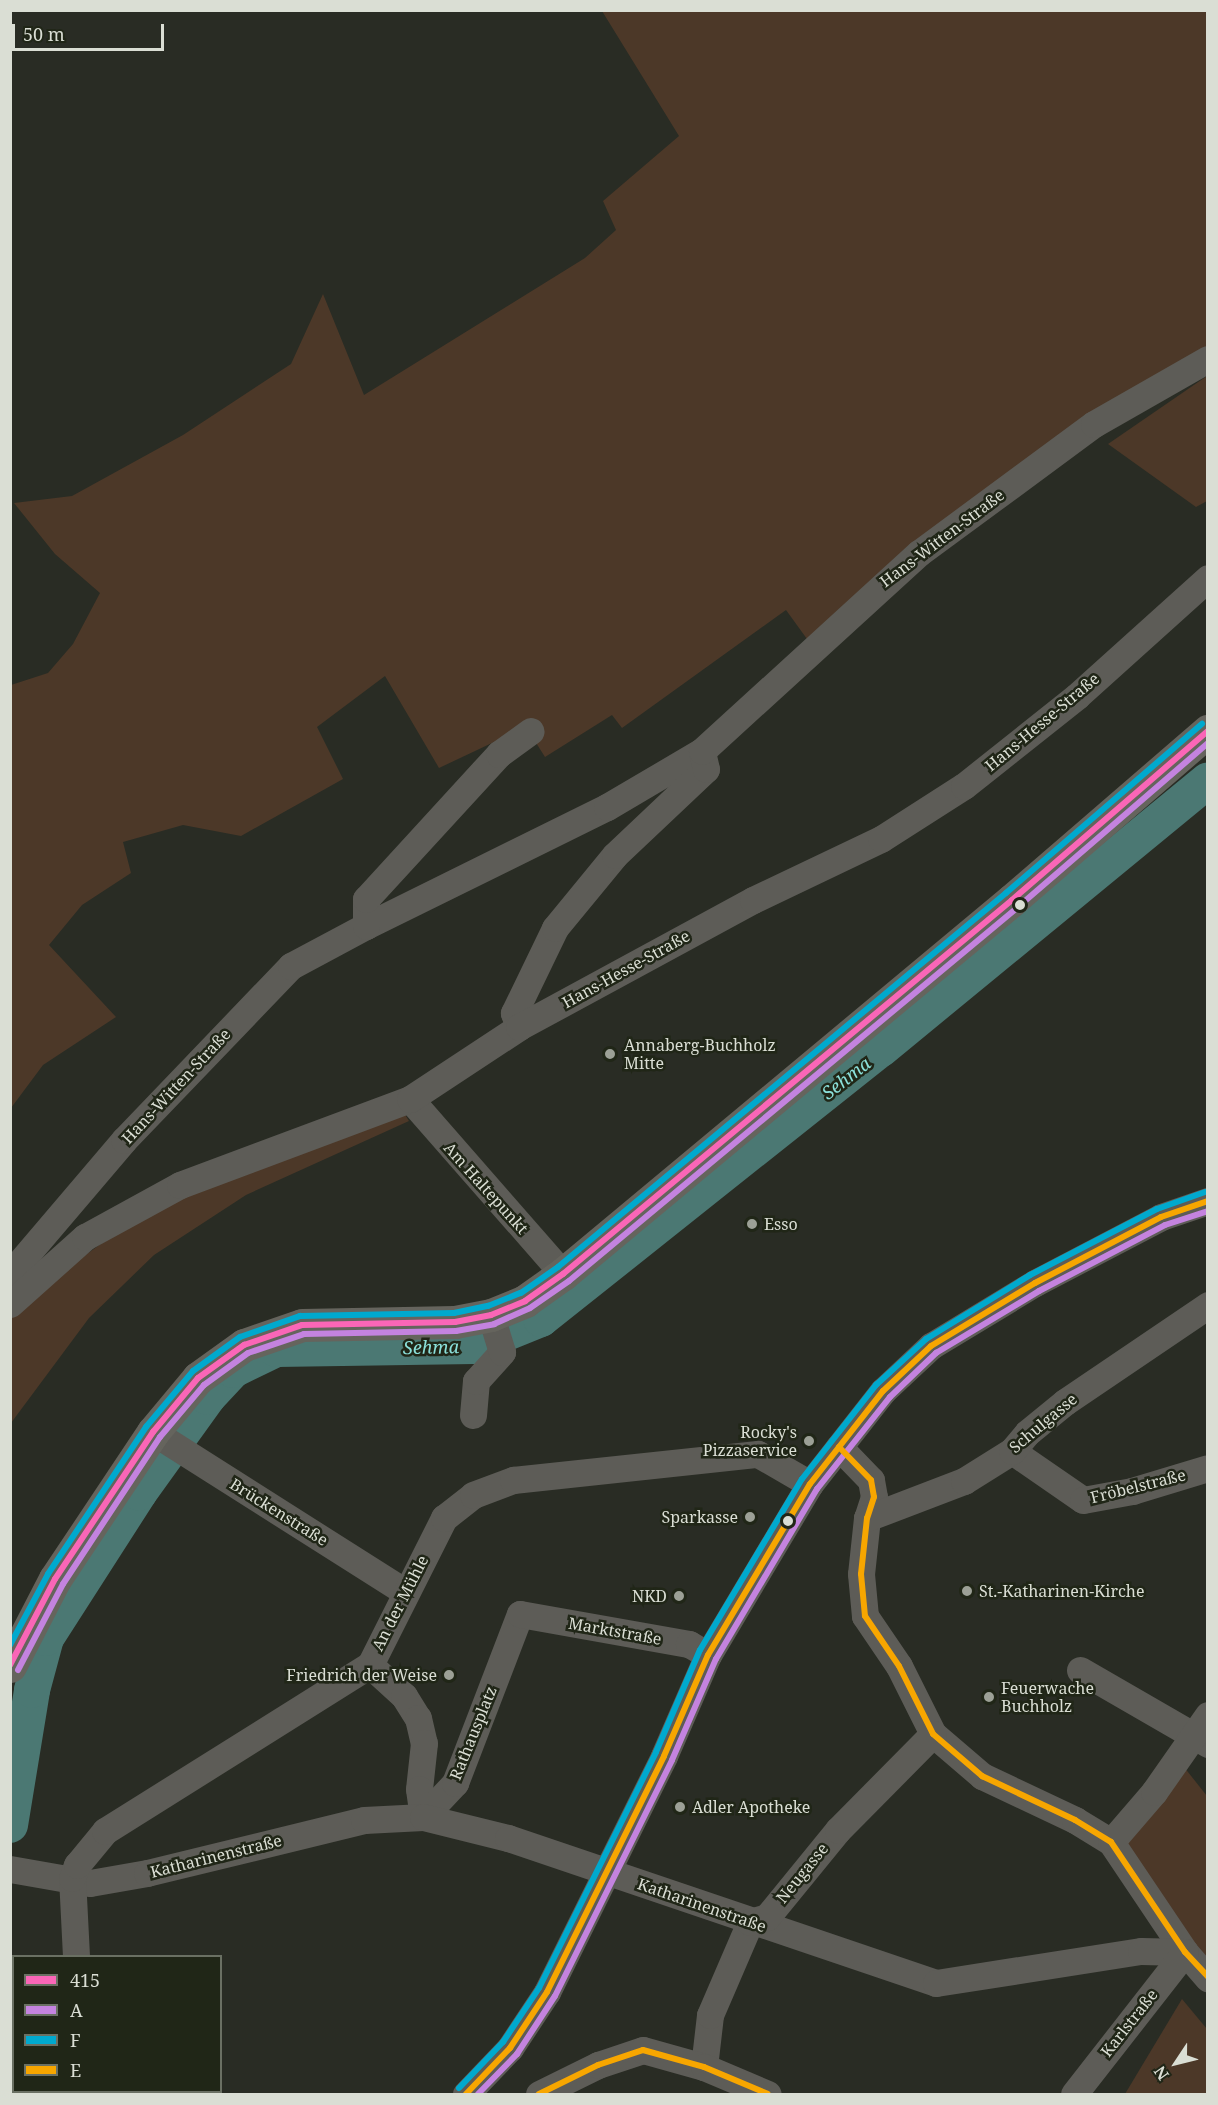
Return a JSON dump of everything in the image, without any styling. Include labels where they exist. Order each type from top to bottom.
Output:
[{"type":"main road","points":[[10,1666],[55,1579],[159,1436],[198,1377],[244,1345],[271,1333],[324,1323],[496,1330],[525,1300],[563,1274],[1012,900],[1208,731]]},
{"type":"street","name":"Hans-Witten-Straße","points":[[10,1274],[124,1140],[291,966],[366,926],[608,807],[702,751],[919,552],[1094,424],[1208,359]]},
{"type":"street","name":"Hans-Hesse-Straße","points":[[10,1304],[85,1237],[180,1185],[410,1100],[519,1027],[753,900],[881,839],[964,786],[1077,696],[1208,578]]},
{"type":"street","points":[[366,926],[366,899],[499,754],[531,731]]},
{"type":"street","points":[[519,1027],[514,1013],[555,928],[615,855],[706,769],[702,751]]},
{"type":"street","name":"Am Haltepunkt","points":[[410,1100],[563,1274]]},
{"type":"street","points":[[465,2094],[510,2049],[547,1992],[608,1872],[708,1655],[810,1484],[883,1391],[932,1346],[1035,1283],[1161,1217],[1208,1184]]},
{"type":"street","points":[[1161,1217],[1208,1201]]},
{"type":"street","name":"Schulgasse","points":[[867,1518],[964,1481],[1012,1451],[1027,1433],[1065,1402],[1208,1305]]},
{"type":"street","points":[[472,1415],[476,1381],[502,1352],[496,1330]]},
{"type":"street","name":"Brückenstraße","points":[[159,1436],[405,1592]]},
{"type":"street","points":[[839,1447],[871,1479],[874,1497],[867,1518],[861,1574],[865,1616],[899,1666],[933,1734],[982,1776],[1075,1820],[1110,1842],[1185,1952],[1208,1978]]},
{"type":"street","name":"Fröbelstraße","points":[[1012,1451],[1083,1500],[1132,1491],[1208,1468]]},
{"type":"street","name":"An der Mühle","points":[[72,1878],[77,1865],[105,1831],[370,1665],[444,1518],[473,1495],[513,1480],[758,1454],[810,1484]]},
{"type":"street","name":"Marktstraße","points":[[520,1614],[689,1644],[708,1655]]},
{"type":"street","name":"Rathausplatz","points":[[423,1817],[455,1783],[520,1614]]},
{"type":"street","points":[[370,1665],[404,1696],[418,1718],[424,1743],[419,1789],[423,1817]]},
{"type":"street","points":[[1080,1670],[1203,1732],[1110,1842]]},
{"type":"street","name":"Neugasse","points":[[750,1922],[767,1917],[838,1830],[933,1734]]},
{"type":"street","name":"Katharinenstraße","points":[[19,1871],[72,1878],[90,1883],[147,1873],[364,1820],[423,1817],[508,1838],[750,1922],[936,1983],[1141,1951],[1185,1952]]},
{"type":"street","points":[[72,1878],[76,1955]]},
{"type":"street","points":[[704,2067],[711,2015],[750,1922]]},
{"type":"street","name":"Karlstraße","points":[[1074,2094],[1185,1952]]},
{"type":"street","points":[[539,2094],[598,2065],[643,2050],[704,2067],[768,2094]]},
{"type":"shaded area","points":[[602,11],[1207,11],[1207,352],[807,639],[786,610],[622,728],[612,715],[545,757],[526,727],[439,768],[385,676],[317,727],[343,779],[241,836],[183,825],[123,842],[131,873],[82,905],[49,945],[116,1017],[43,1065],[11,1108],[11,685],[48,673],[73,644],[100,593],[55,554],[14,503],[72,496],[183,435],[291,364],[323,294],[364,395],[585,258],[616,230],[603,201],[679,136]]},
{"type":"shaded area","points":[[1207,376],[1207,501],[1196,507],[1108,444]]},
{"type":"shaded area","points":[[404,1113],[409,1121],[246,1195],[154,1255],[89,1318],[11,1423],[11,1316],[58,1275],[124,1227],[226,1176]]},
{"type":"shaded area","points":[[1184,1767],[1207,1796],[1207,1966],[1122,1849]]},
{"type":"shaded area","points":[[1182,1999],[1207,2029],[1207,2094],[1125,2094]]},
{"type":"waterway","name":"Sehma","points":[[10,1825],[32,1690],[46,1638],[139,1493],[208,1397],[233,1370],[276,1349],[474,1346],[541,1319],[881,1049],[1208,780]]},
{"type":"transit line","name":"F","points":[[10,1645],[48,1574],[146,1427],[193,1371],[240,1337],[300,1316],[454,1313],[488,1306],[521,1293],[558,1267],[1006,893],[1202,724]]},
{"type":"transit line","name":"415","points":[[10,1665],[55,1579],[153,1432],[198,1378],[244,1345],[302,1325],[455,1322],[491,1315],[525,1301],[563,1274],[1012,900],[1208,731]]},
{"type":"transit line","name":"A","points":[[18,1670],[63,1584],[160,1437],[204,1385],[248,1353],[304,1334],[456,1331],[494,1324],[530,1308],[569,1281],[1018,907],[1208,743]]},
{"type":"transit line","name":"F","points":[[459,2088],[503,2042],[539,1988],[656,1752],[700,1650],[802,1479],[876,1385],[926,1339],[1030,1275],[1157,1209],[1205,1192]]},
{"type":"transit line","name":"E","points":[[466,2094],[510,2048],[547,1992],[664,1756],[708,1655],[810,1484],[883,1391],[931,1346],[1035,1283],[1161,1217],[1208,1201]]},
{"type":"transit line","name":"A","points":[[478,2094],[517,2054],[555,1996],[672,1760],[716,1659],[817,1489],[890,1397],[936,1353],[1039,1291],[1165,1225],[1208,1211]]},
{"type":"transit line","name":"E","points":[[839,1447],[871,1480],[874,1497],[867,1518],[861,1574],[865,1616],[899,1666],[933,1734],[982,1776],[1075,1820],[1111,1842],[1185,1952],[1208,1977]]},
{"type":"transit line","name":"E","points":[[539,2094],[598,2065],[643,2050],[704,2067],[768,2094]]},
{"type":"place","name":"Annaberg-Buchholz Mitte","points":[[610,1054]]},
{"type":"place","name":"Esso","points":[[752,1224]]},
{"type":"place","name":"Rocky's Pizzaservice","points":[[809,1441]]},
{"type":"place","name":"Sparkasse","points":[[750,1517]]},
{"type":"place","name":"St.-Katharinen-Kirche","points":[[967,1591]]},
{"type":"place","name":"NKD","points":[[679,1596]]},
{"type":"place","name":"Friedrich der Weise","points":[[449,1675]]},
{"type":"place","name":"Feuerwache Buchholz","points":[[989,1697]]},
{"type":"place","name":"Adler Apotheke","points":[[680,1807]]}]
